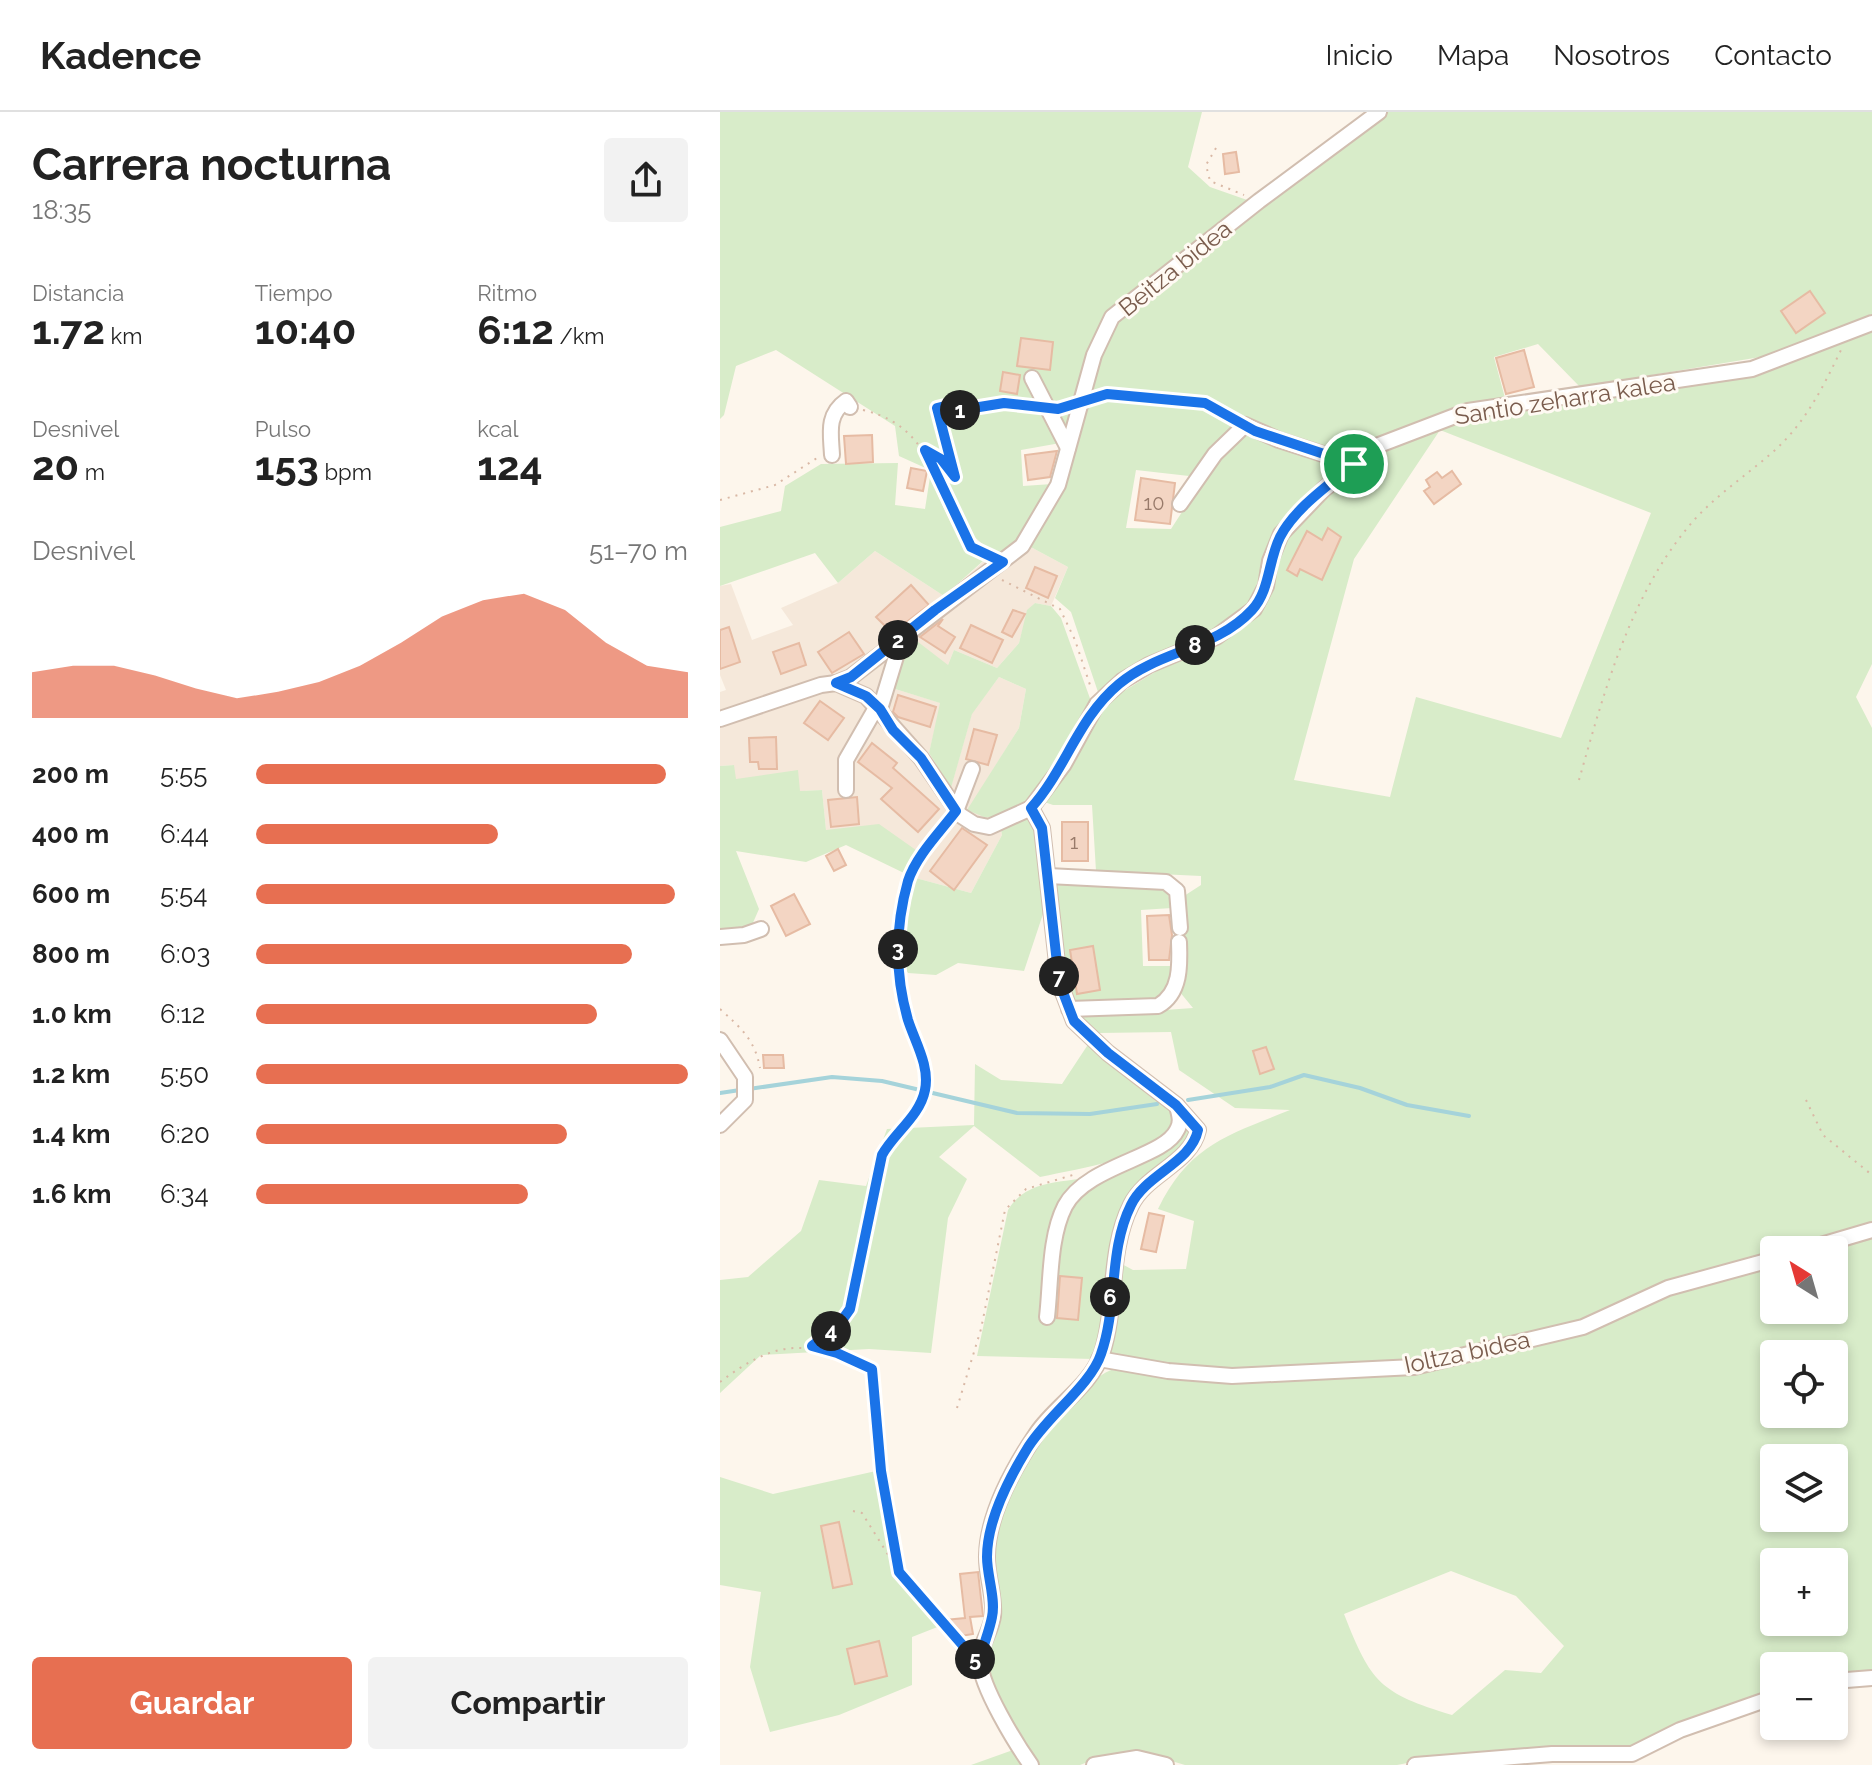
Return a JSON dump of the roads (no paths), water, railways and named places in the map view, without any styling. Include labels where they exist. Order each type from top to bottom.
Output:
[{"type":"street","name":"Beitza bidea","points":[[836,683],[851,677],[1022,546],[1058,485],[1094,355],[1112,317],[1259,201],[1379,112]]},
{"type":"street","name":"Santio zeharra kalea","points":[[956,811],[974,824],[989,827],[1031,808],[1049,789],[1097,704],[1122,681],[1149,665],[1216,637],[1254,609],[1266,586],[1270,561],[1281,534],[1324,489],[1354,464],[1404,433],[1468,411],[1752,369],[1872,323]]},
{"type":"street","points":[[1032,378],[1044,407],[1068,448]]},
{"type":"street","points":[[832,450],[831,419],[836,408],[846,401],[850,407]]},
{"type":"street","points":[[1180,504],[1215,454],[1245,425],[1321,455],[1354,464]]},
{"type":"street","points":[[1321,455],[1324,489]]},
{"type":"street","points":[[846,790],[846,760],[878,708],[903,637]]},
{"type":"street","points":[[720,719],[836,683],[866,696],[878,708],[893,730],[921,758],[956,811]]},
{"type":"street","points":[[956,811],[972,769]]},
{"type":"street","points":[[1031,808],[1042,828],[1057,963],[1069,1009],[1084,1032],[1176,1105],[1198,1130],[1195,1143],[1148,1181],[1129,1208],[1116,1258],[1099,1359],[1087,1378],[1039,1430],[1000,1502],[987,1556],[993,1616],[982,1642],[979,1664],[997,1707],[1031,1765]]},
{"type":"street","points":[[1048,876],[1166,882],[1177,891],[1180,935],[1178,974],[1167,1001],[1158,1006],[1069,1009]]},
{"type":"street","points":[[720,937],[744,935],[761,929]]},
{"type":"street","points":[[720,1040],[745,1077],[745,1100],[720,1125]]},
{"type":"street","points":[[1047,1317],[1058,1226],[1066,1205],[1078,1190],[1105,1170],[1170,1140],[1180,1119],[1176,1105]]},
{"type":"street","points":[[1848,1237],[1872,1230]]},
{"type":"street","name":"Ioltza bidea","points":[[1099,1359],[1168,1371],[1232,1376],[1414,1367],[1583,1327],[1668,1288],[1760,1263]]},
{"type":"street","points":[[1848,1680],[1872,1678]]},
{"type":"street","points":[[1415,1765],[1552,1754],[1632,1754],[1699,1722],[1760,1702]]},
{"type":"street","points":[[1094,1765],[1137,1758],[1166,1765]]},
{"type":"waterway","points":[[1188,1100],[1270,1087],[1304,1075],[1360,1088],[1407,1105],[1469,1116]]},
{"type":"waterway","points":[[749,1089],[832,1077],[882,1081],[1017,1113],[1090,1114],[1157,1104]]},
{"type":"waterway","points":[[720,1093],[740,1090]]}]
